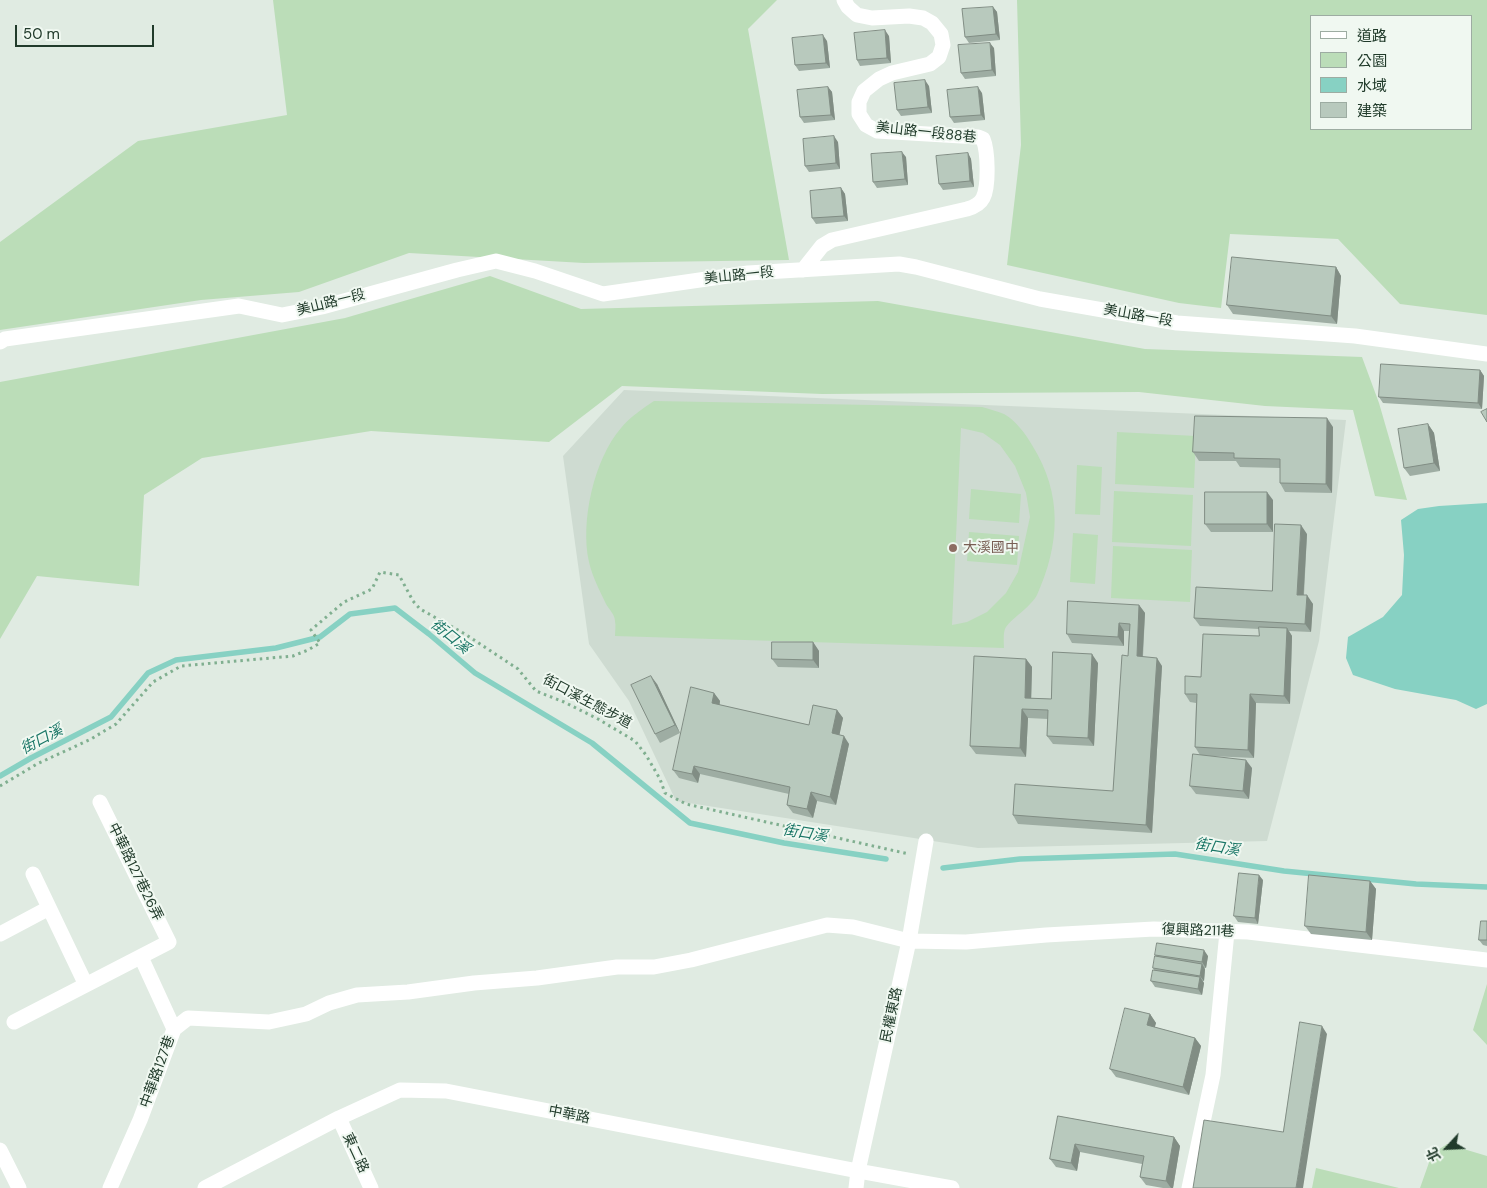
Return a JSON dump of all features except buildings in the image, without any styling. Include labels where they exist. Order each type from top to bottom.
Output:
[{"type":"street","name":"美山路一段88巷","points":[[804,270],[822,246],[832,240],[976,206],[983,200],[986,188],[986,146],[983,139],[978,137],[878,131],[866,126],[859,114],[858,102],[864,91],[879,79],[892,73],[930,64],[939,57],[943,45],[941,34],[923,18],[909,16],[872,18],[857,15],[844,0]]},
{"type":"street","name":"美山路一段","points":[[0,342],[5,339],[239,306],[282,315],[322,307],[496,261],[535,271],[603,294],[748,273],[899,264],[916,266],[1040,299],[1177,323],[1355,336],[1487,354]]},
{"type":"street","name":"中華路127巷26弄","points":[[100,802],[169,942],[140,957]]},
{"type":"street","name":"民權東路","points":[[856,1188],[858,1171],[908,942],[926,841]]},
{"type":"street","points":[[33,874],[86,985]]},
{"type":"street","points":[[0,934],[49,908]]},
{"type":"street","name":"復興路211巷","points":[[174,1029],[188,1018],[269,1022],[306,1014],[329,1003],[357,995],[408,992],[617,967],[654,967],[691,960],[827,925],[853,927],[908,942],[966,942],[1154,929],[1248,932],[1487,960]]},
{"type":"street","points":[[1189,1188],[1213,1075],[1227,932]]},
{"type":"street","points":[[14,1022],[140,957]]},
{"type":"street","name":"中華路127巷","points":[[110,1188],[140,1120],[174,1029],[140,957]]},
{"type":"street","name":"中華路","points":[[205,1188],[339,1118],[400,1090],[446,1091],[952,1188]]},
{"type":"street","name":"東二路","points":[[339,1118],[371,1188]]},
{"type":"street","points":[[0,1150],[20,1188]]},
{"type":"path","name":"街口溪生態步道","points":[[0,786],[37,764],[91,739],[116,724],[152,682],[181,666],[293,656],[308,650],[320,643],[311,630],[344,602],[372,589],[380,572],[399,575],[420,609],[465,634],[518,669],[536,690],[564,702],[635,741],[646,755],[665,793],[686,804],[909,854]]},
{"type":"shaded area","name":"大溪國中","points":[[624,390],[1346,420],[1319,641],[1267,841],[978,848],[676,801],[629,701],[589,644],[563,456]]},
{"type":"green space","points":[[273,0],[777,0],[748,29],[789,260],[584,263],[409,253],[299,292],[201,300],[0,330],[0,242],[138,141],[287,115]]},
{"type":"green space","points":[[1017,0],[1487,0],[1487,315],[1400,304],[1338,239],[1230,234],[1221,308],[1179,303],[1007,265],[1021,145]]},
{"type":"green space","points":[[490,276],[581,309],[878,301],[1145,349],[1362,357],[1379,403],[1407,500],[1375,496],[1353,410],[1265,406],[1139,392],[822,394],[622,386],[549,442],[371,431],[202,458],[144,495],[139,586],[37,576],[0,639],[0,382],[345,318]]},
{"type":"green space","points":[[654,401],[982,407],[1004,414],[1020,428],[1032,445],[1042,463],[1053,501],[1055,519],[1054,538],[1045,576],[1037,595],[1007,625],[1004,636],[1004,648],[615,636],[614,617],[599,589],[589,562],[586,529],[588,510],[597,473],[603,456],[612,441],[628,420]],"holes":[[[961,428],[983,433],[1000,445],[1015,466],[1026,493],[1030,517],[1018,572],[1006,593],[987,612],[967,622],[952,625]]]},
{"type":"green space","points":[[1117,432],[1196,436],[1194,488],[1115,484]]},
{"type":"green space","points":[[1077,465],[1102,467],[1100,515],[1075,514]]},
{"type":"green space","points":[[971,489],[1021,494],[1019,523],[969,519]]},
{"type":"green space","points":[[1114,491],[1193,495],[1191,546],[1112,542]]},
{"type":"green space","points":[[969,532],[1019,536],[1017,565],[967,561]]},
{"type":"green space","points":[[1073,533],[1098,535],[1095,584],[1070,582]]},
{"type":"green space","points":[[1113,546],[1192,550],[1190,602],[1111,598]]},
{"type":"green space","points":[[1487,984],[1487,1045],[1473,1030]]},
{"type":"green space","points":[[1447,1144],[1487,1156],[1487,1188],[1420,1188],[1432,1154]]},
{"type":"green space","points":[[1316,1168],[1399,1188],[1312,1188]]},
{"type":"water","points":[[1487,503],[1487,704],[1476,709],[1456,700],[1395,689],[1353,675],[1346,658],[1348,637],[1383,617],[1402,595],[1404,555],[1401,520],[1418,509]]},
{"type":"waterway","name":"街口溪","points":[[0,776],[111,717],[148,673],[176,660],[276,648],[320,637],[350,614],[395,608],[475,673],[592,743],[690,823],[784,843],[886,859]]},
{"type":"waterway","name":"街口溪","points":[[943,868],[1020,859],[1175,854],[1284,871],[1416,884],[1487,887]]},
{"type":"place","name":"大溪國中","points":[[953,548]]}]
